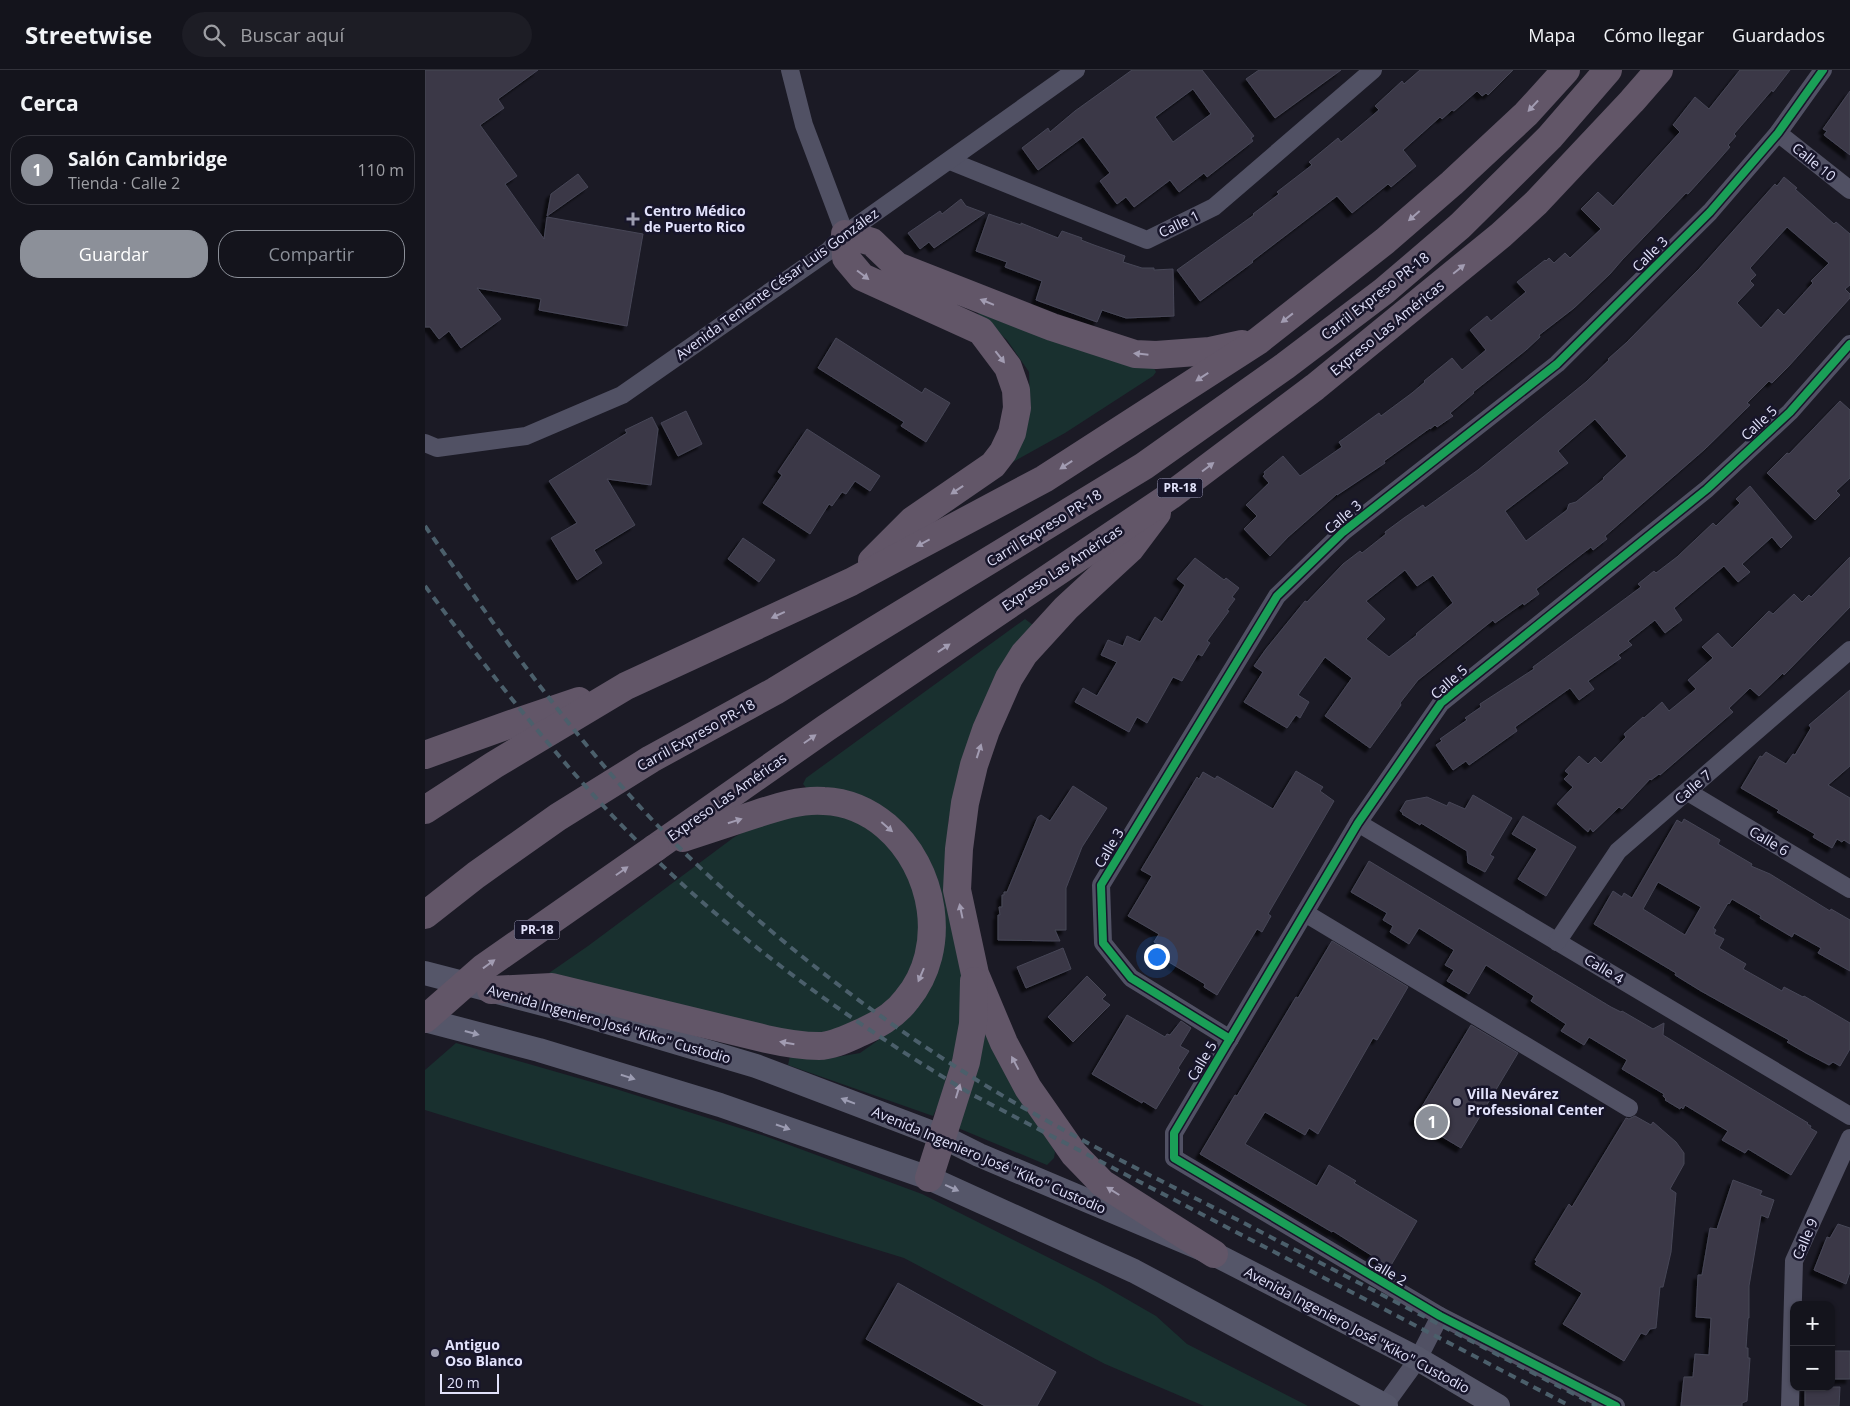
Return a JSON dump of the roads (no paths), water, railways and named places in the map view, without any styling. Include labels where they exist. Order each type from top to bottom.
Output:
[{"type":"highway","points":[[425,810],[494,765],[626,686],[851,582],[1045,479],[1258,341],[1385,241],[1452,183],[1527,114],[1567,70]]},
{"type":"highway","name":"Carril Expreso PR-18","points":[[425,915],[558,818],[651,759],[775,692],[1144,466],[1285,366],[1384,291],[1460,226],[1550,137],[1608,70]]},
{"type":"highway","name":"Expreso Las Américas","points":[[425,1019],[483,968],[826,728],[1170,496],[1315,387],[1501,235],[1536,202],[1659,70]]},
{"type":"highway","points":[[851,582],[913,520],[993,465],[1003,452],[1012,433],[1017,408],[1016,390],[1008,367],[981,331],[862,277],[846,258],[845,234],[872,242],[897,266],[1051,327],[1135,354],[1157,355],[1210,351],[1258,341]]},
{"type":"highway","points":[[1170,496],[1130,548],[1066,608],[1024,654],[1009,678],[986,730],[974,765],[965,803],[959,849],[957,890],[975,974],[1004,1043],[1028,1088],[1074,1154],[1101,1184],[1213,1254]]},
{"type":"highway","points":[[425,755],[626,686]]},
{"type":"highway","points":[[425,764],[511,724]]},
{"type":"highway","points":[[491,990],[552,987],[792,1045],[820,1046],[845,1040],[871,1028],[907,1000],[918,983],[928,959],[932,935],[931,906],[922,875],[909,851],[892,832],[871,814],[849,804],[825,801],[798,802],[655,848]]},
{"type":"highway","points":[[929,1178],[966,1062],[973,1024],[975,974]]},
{"type":"main road","name":"Avenida Ingeniero José \"Kiko\" Custodio","points":[[425,973],[570,1011],[756,1066],[943,1137],[979,1155],[1213,1254],[1418,1360],[1498,1406]]},
{"type":"main road","points":[[425,1019],[539,1050],[720,1105],[929,1178],[1134,1271],[1385,1406]]},
{"type":"street","points":[[790,70],[804,125],[845,234]]},
{"type":"street","name":"Avenida Teniente César Luis González","points":[[425,443],[437,448],[526,436],[622,395],[827,252],[845,234],[1076,70]]},
{"type":"street","name":"Calle 1","points":[[950,161],[1147,240],[1214,207],[1373,70]]},
{"type":"street","name":"Calle 3","points":[[1230,1038],[1131,978],[1103,943],[1101,885],[1277,596],[1343,532],[1557,364],[1711,212],[1778,133],[1823,70]]},
{"type":"street","name":"Calle 10","points":[[1778,133],[1850,190]]},
{"type":"street","name":"Calle 5","points":[[1174,1133],[1358,823],[1441,703],[1707,489],[1790,412],[1850,344]]},
{"type":"street","name":"Calle 7","points":[[1557,942],[1618,851],[1850,650]]},
{"type":"street","name":"Calle 6","points":[[1688,792],[1850,890]]},
{"type":"street","name":"Calle 4","points":[[1358,823],[1850,1116]]},
{"type":"street","points":[[1305,913],[1629,1108]]},
{"type":"street","name":"Calle 2","points":[[1174,1133],[1174,1158],[1440,1316],[1616,1406]]},
{"type":"street","name":"Calle 9","points":[[1790,1406],[1794,1261],[1850,1138]]},
{"type":"street","points":[[1385,1406],[1418,1360],[1440,1316]]},
{"type":"railway","points":[[425,526],[486,613],[550,699],[617,782],[691,859],[762,923],[836,983],[953,1065],[1053,1124],[1597,1406]]},
{"type":"railway","points":[[425,586],[514,702],[609,812],[692,893],[827,1001],[973,1095],[1570,1406]]},
{"type":"place","name":"Centro Médico de Puerto Rico","points":[[633,219]]},
{"type":"place","name":"Villa Nevárez Professional Center","points":[[1457,1102]]},
{"type":"place","name":"Salón Cambridge","points":[[1432,1122]]},
{"type":"place","name":"Antiguo Oso Blanco","points":[[435,1353]]}]
